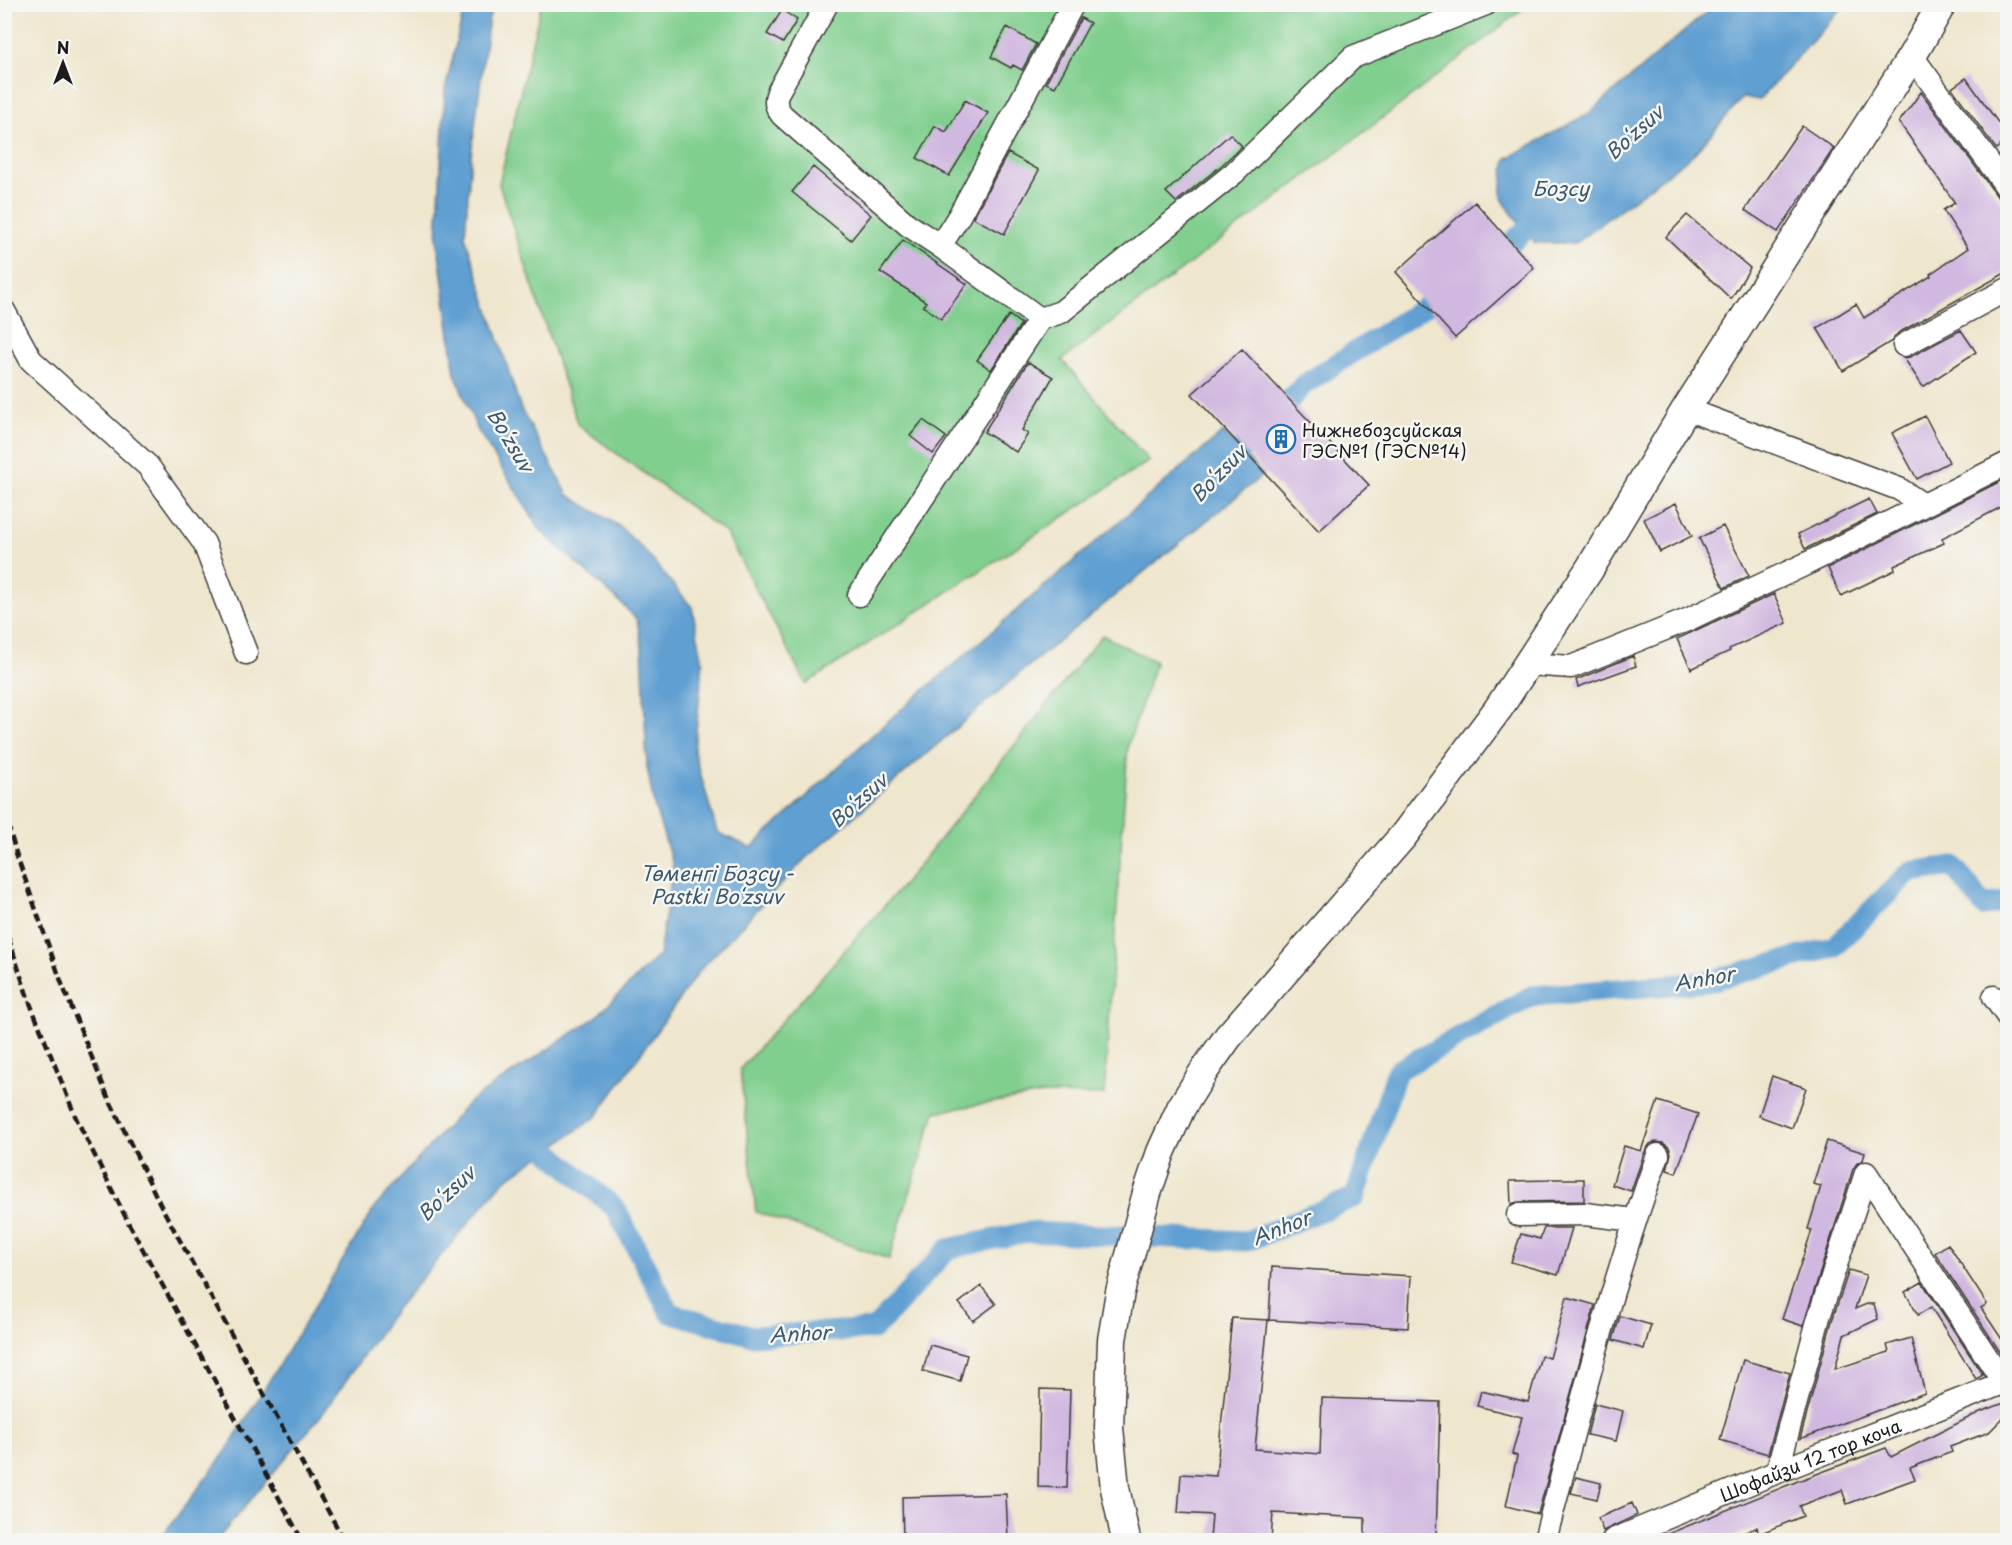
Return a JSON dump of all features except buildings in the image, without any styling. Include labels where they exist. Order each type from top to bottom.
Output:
[{"type":"main road","points":[[1126,1540],[1115,1488],[1109,1428],[1112,1340],[1120,1292],[1147,1193],[1161,1152],[1181,1108],[1228,1037],[1404,835],[1468,752],[1589,570],[1686,409],[1912,56],[1942,4]]},
{"type":"street","points":[[827,4],[778,92],[775,99],[777,108],[782,115],[908,225],[1040,319]]},
{"type":"street","points":[[940,246],[1073,4]]},
{"type":"street","points":[[859,595],[1040,319],[1060,312],[1234,173],[1353,57],[1486,4]]},
{"type":"street","points":[[1912,56],[2007,189]]},
{"type":"street","points":[[1904,345],[2007,289]]},
{"type":"street","points":[[4,311],[32,360],[148,466],[204,543],[246,653]]},
{"type":"street","points":[[1686,409],[1899,489],[1922,504]]},
{"type":"street","points":[[1528,664],[1571,668],[1698,615],[1806,564],[2007,463]]},
{"type":"street","points":[[1994,997],[2007,1017]]},
{"type":"street","points":[[1545,1540],[1634,1220],[1658,1155]]},
{"type":"street","points":[[1777,1472],[1819,1317],[1866,1173],[2006,1382]]},
{"type":"street","points":[[1518,1215],[1585,1214],[1634,1220]]},
{"type":"street","name":"Шофайзи 12 тор коча","points":[[1613,1540],[1777,1472],[2006,1382]]},
{"type":"green space","points":[[541,5],[1528,5],[1409,98],[1062,360],[1149,461],[806,684],[726,533],[578,425],[499,184]]},
{"type":"green space","points":[[1102,635],[1156,662],[1128,745],[1104,1095],[1043,1094],[935,1112],[889,1259],[756,1212],[740,1069],[909,878]]},
{"type":"water","name":"Бозсу","points":[[1716,4],[1845,5],[1759,100],[1743,97],[1694,154],[1575,243],[1535,243],[1507,208],[1502,197],[1506,159],[1588,114]]},
{"type":"water","name":"Төменгі Бозсу - Pastki Boʻzsuv","points":[[465,5],[495,5],[489,17],[471,156],[465,236],[521,409],[568,495],[619,526],[643,549],[692,607],[703,662],[694,751],[717,832],[751,848],[880,728],[1223,432],[1263,475],[1020,673],[805,859],[700,970],[596,1117],[504,1181],[395,1310],[324,1412],[217,1540],[159,1540],[227,1450],[375,1207],[469,1102],[596,1017],[659,955],[673,865],[654,805],[647,767],[642,646],[637,620],[541,531],[477,429],[455,374],[437,238],[445,90]]},
{"type":"waterway","name":"Boʻzsuv","points":[[1491,260],[1547,212]]},
{"type":"waterway","name":"Boʻzsuv","points":[[1220,471],[1305,384],[1449,291]]},
{"type":"waterway","name":"Anhor","points":[[527,1133],[616,1209],[670,1313],[753,1336],[874,1329],[948,1249],[1027,1232],[1247,1241],[1355,1197],[1397,1071],[1532,996],[1706,982],[1834,947],[1910,872],[1953,866],[1984,906],[2008,900]]},
{"type":"railway","points":[[4,811],[16,853],[62,984],[108,1097],[160,1204],[344,1540]]},
{"type":"railway","points":[[4,924],[28,998],[76,1118],[129,1224],[302,1540]]},
{"type":"place","name":"Нижнебозсуйская ГЭС№1 (ГЭС№14)","points":[[1281,439]]}]
